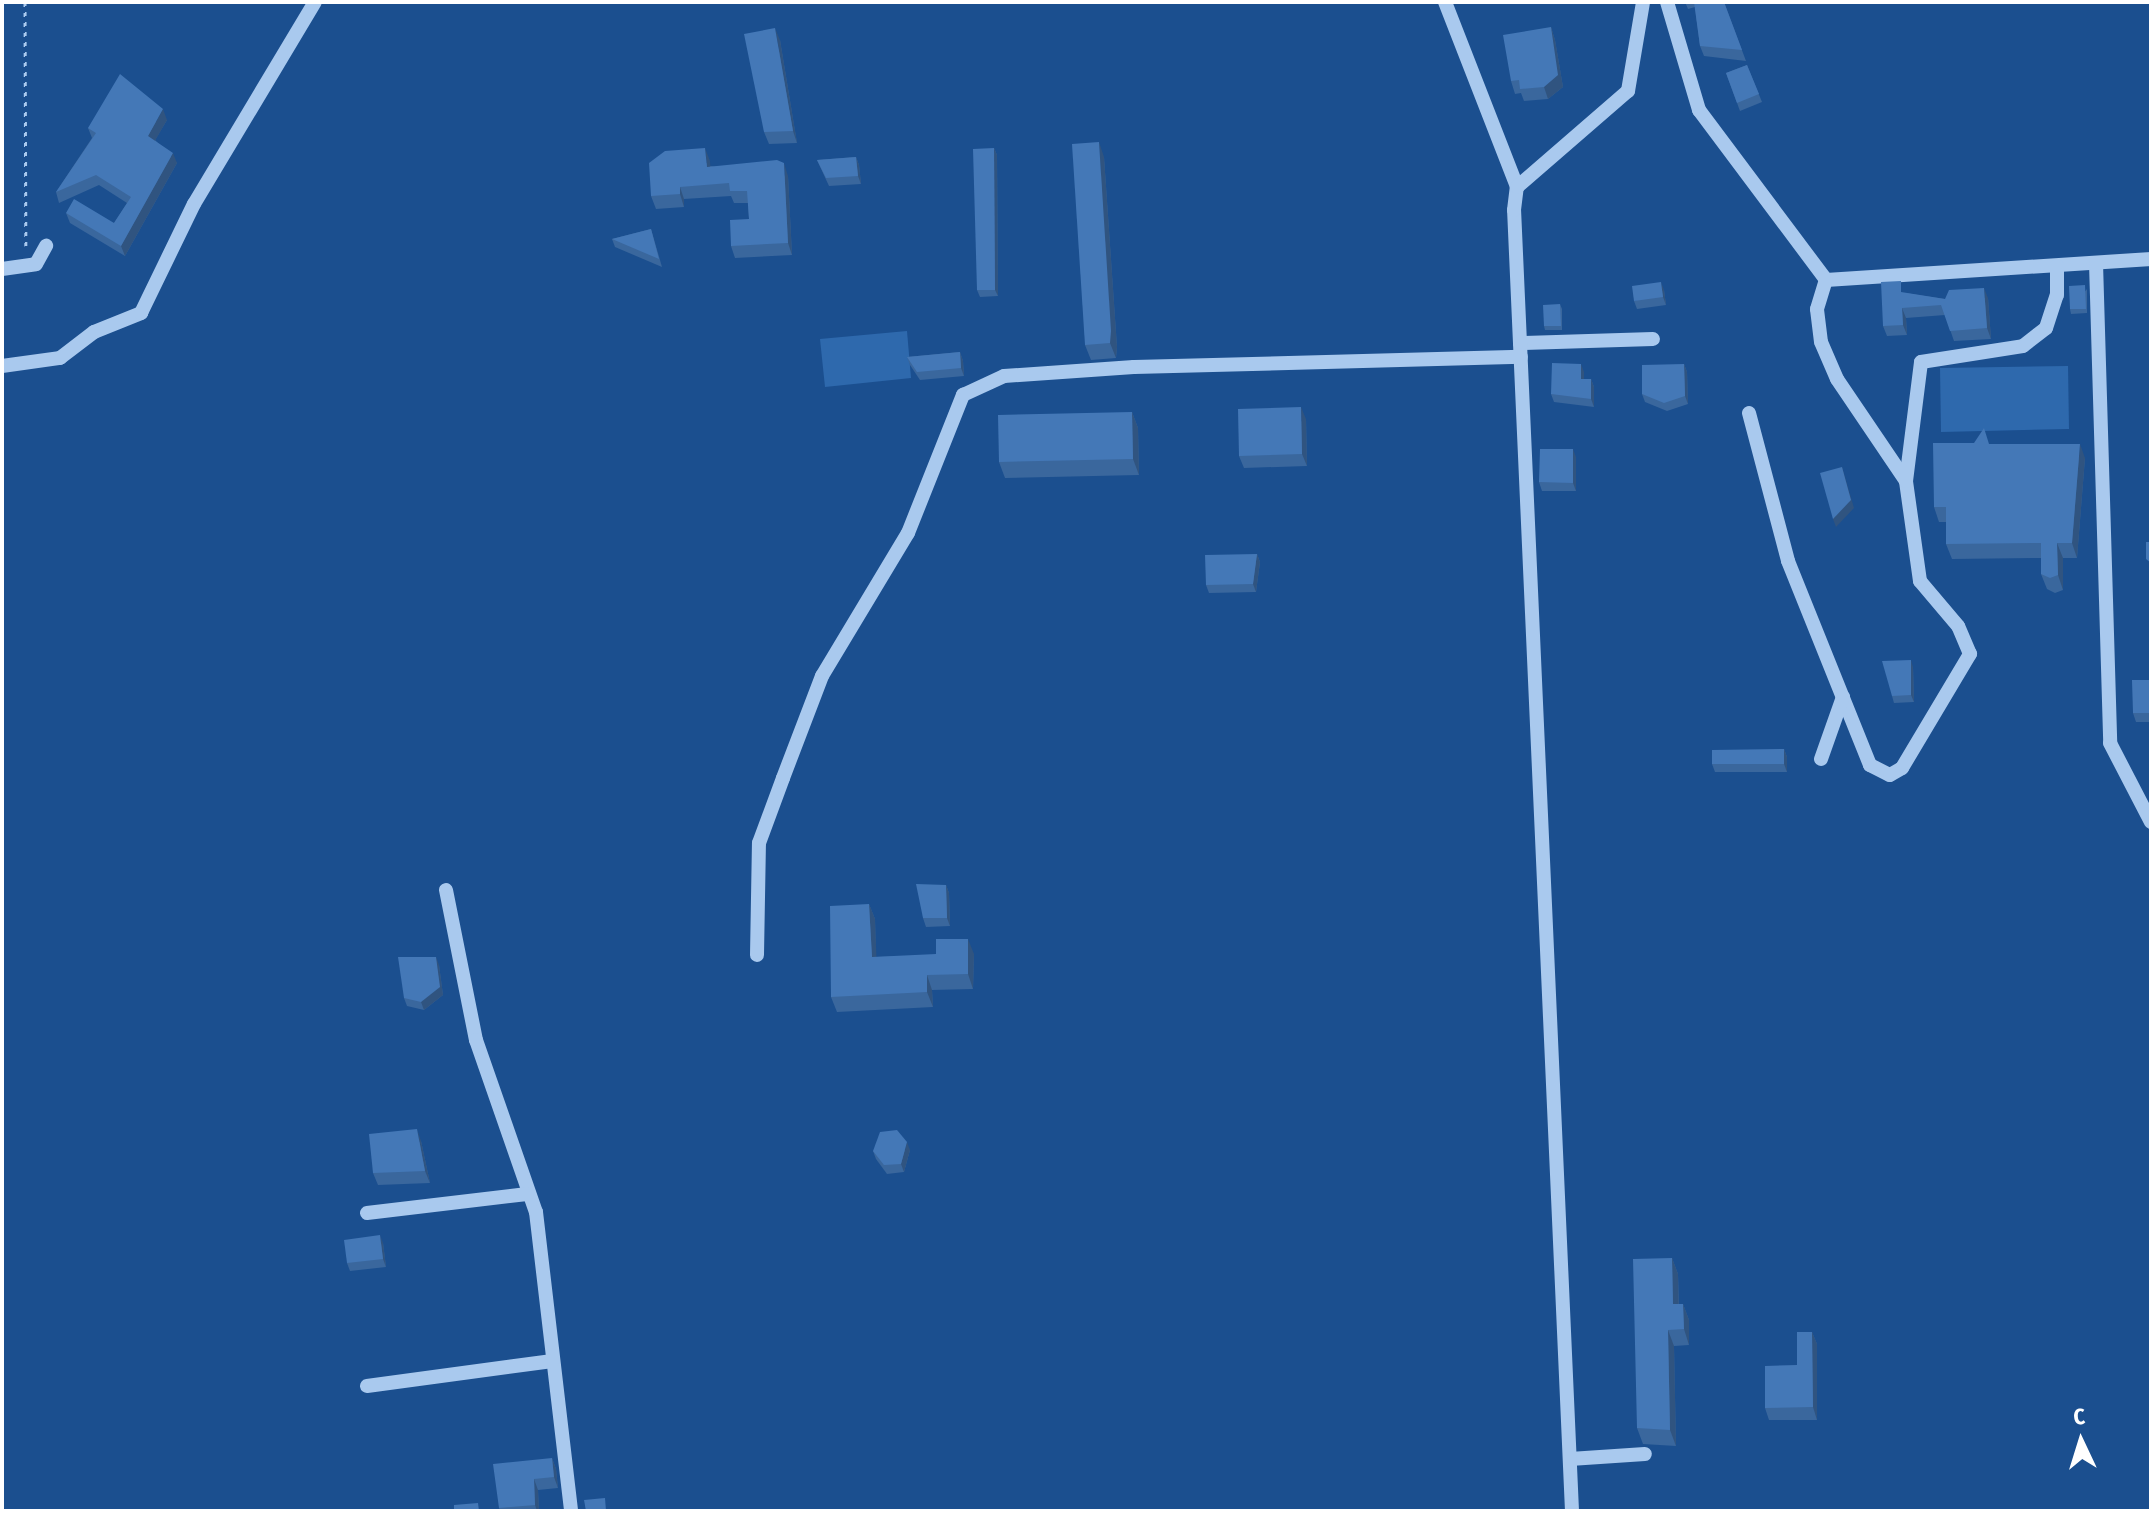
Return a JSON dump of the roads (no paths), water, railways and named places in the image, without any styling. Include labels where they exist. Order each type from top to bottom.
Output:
[{"type":"street","points":[[2,366],[60,358],[94,332],[141,313],[194,204],[315,2]]},
{"type":"street","points":[[1445,2],[1517,187],[1521,350],[1572,1511]]},
{"type":"street","points":[[1517,187],[1628,91],[1643,2]]},
{"type":"street","points":[[1667,2],[1699,110],[1826,280]]},
{"type":"street","points":[[2,269],[25,267],[46,246]]},
{"type":"street","points":[[1826,280],[2151,259]]},
{"type":"street","points":[[2096,263],[2110,743],[2151,822]]},
{"type":"street","points":[[1749,413],[1788,561],[1870,765],[1890,775],[1902,768],[1970,654],[1958,626],[1920,581],[1906,481],[1921,362],[2023,346],[2046,328],[2057,295],[2057,266]]},
{"type":"street","points":[[1826,280],[1817,309],[1821,342],[1837,379],[1906,481]]},
{"type":"street","points":[[757,955],[759,843],[822,676],[908,533],[963,395],[1004,376],[1134,367],[1521,350],[1653,339]]},
{"type":"street","points":[[1821,759],[1843,697]]},
{"type":"street","points":[[446,890],[476,1040],[527,1194],[536,1212],[571,1511]]},
{"type":"street","points":[[367,1213],[527,1194]]},
{"type":"street","points":[[367,1386],[552,1361]]},
{"type":"street","points":[[1570,1459],[1645,1454]]}]
